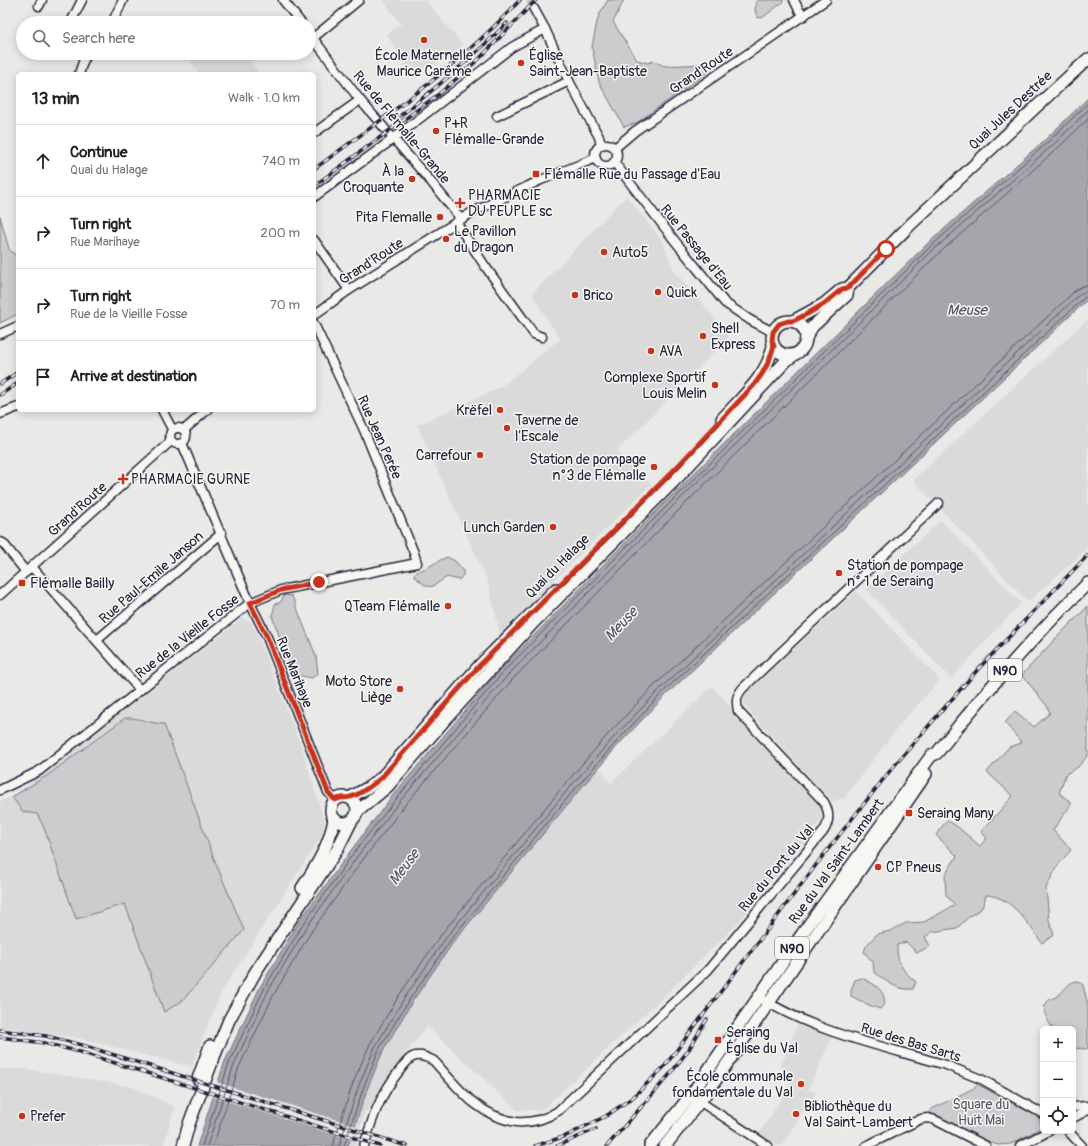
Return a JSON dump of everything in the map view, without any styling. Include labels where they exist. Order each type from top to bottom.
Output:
[{"type":"main road","name":"Quai Jules Destrée","points":[[954,184],[1088,59]]},
{"type":"main road","name":"Quai du Halage","points":[[358,811],[388,786],[444,721],[533,623],[680,475],[786,361],[803,348],[810,330],[847,295],[848,288],[886,249],[954,184]]},
{"type":"main road","name":"Quai du Halage","points":[[349,798],[369,787],[381,778],[479,666],[678,466],[754,385],[769,361],[774,346],[772,341],[773,332],[779,324],[793,321],[824,304],[842,289],[848,288]]},
{"type":"main road","points":[[793,321],[803,327],[806,338]]},
{"type":"main road","points":[[774,346],[784,355],[794,355]]},
{"type":"main road","name":"Rue du Val Saint-Lambert","points":[[650,1146],[691,1095],[802,934],[931,756],[937,753],[1018,655],[1050,620],[1088,583]]},
{"type":"main road","name":"Rue du Val Saint-Lambert","points":[[665,1146],[700,1102],[936,760],[937,753]]},
{"type":"main road","points":[[176,1146],[182,1122],[204,1061],[224,1016],[251,966],[317,865],[332,831],[334,819],[331,807],[335,800],[342,797],[349,798],[357,804],[358,811],[337,850],[256,971],[229,1020],[196,1104],[183,1146]]},
{"type":"main road","points":[[334,819],[344,823],[351,822]]},
{"type":"street","points":[[74,16],[82,0]]},
{"type":"street","points":[[115,16],[123,0]]},
{"type":"street","points":[[283,0],[296,16]]},
{"type":"street","points":[[316,32],[359,0]]},
{"type":"street","points":[[794,0],[804,16]]},
{"type":"street","name":"Grand'Route","points":[[615,148],[635,131],[826,0]]},
{"type":"street","points":[[534,9],[545,28],[569,81],[601,145]]},
{"type":"street","points":[[316,196],[393,139],[512,47],[545,28]]},
{"type":"street","name":"Rue de Flémalle-Grande","points":[[316,43],[360,100],[432,183],[458,220],[485,266],[534,334],[542,337]]},
{"type":"street","points":[[80,72],[84,60]]},
{"type":"street","points":[[497,116],[569,81]]},
{"type":"street","points":[[316,132],[360,100]]},
{"type":"street","points":[[607,144],[615,148],[617,157],[614,162],[604,165],[597,161],[596,152],[601,145],[607,144]]},
{"type":"street","name":"Grand'Route","points":[[316,314],[349,290],[458,220],[541,180],[596,158]]},
{"type":"street","name":"Rue Passage d'Eau","points":[[614,162],[725,303],[750,320],[773,332]]},
{"type":"street","points":[[316,243],[349,290]]},
{"type":"street","points":[[0,334],[16,327]]},
{"type":"street","name":"Rue Jean Perée","points":[[316,328],[380,467],[417,563]]},
{"type":"street","points":[[0,414],[16,408]]},
{"type":"street","points":[[163,412],[172,429]]},
{"type":"street","points":[[184,430],[206,412]]},
{"type":"street","points":[[172,429],[176,428],[184,430]]},
{"type":"street","points":[[172,429],[169,437],[174,444],[182,443],[186,439],[184,430]]},
{"type":"street","name":"Grand'Route","points":[[0,595],[171,441]]},
{"type":"street","name":"Rue Marihaye","points":[[182,443],[222,533],[250,603],[267,637],[328,792],[335,800]]},
{"type":"street","name":"Rue du Pont du Val","points":[[364,1146],[376,1108],[387,1087],[406,1062],[415,1056],[425,1057],[434,1062],[468,1098],[486,1112],[506,1120],[528,1122],[544,1118],[558,1111],[708,970],[823,832],[828,825],[829,817],[828,809],[824,802],[738,711],[736,703],[737,695],[742,688],[939,503]]},
{"type":"street","name":"Rue Paul-Emile Janson","points":[[97,640],[222,533]]},
{"type":"street","points":[[0,542],[3,542],[97,640],[140,690]]},
{"type":"street","name":"Rue de la Vieille Fosse","points":[[0,790],[40,771],[250,603],[281,590],[417,563]]},
{"type":"street","name":"Rue des Bas Sarts","points":[[759,997],[776,1009],[823,1029],[946,1065],[964,1072],[1040,1112]]},
{"type":"street","points":[[691,1095],[768,1146]]},
{"type":"street","points":[[1076,1107],[1088,1106]]},
{"type":"street","points":[[1076,1116],[1088,1110]]},
{"type":"street","points":[[866,1146],[920,1119],[928,1118],[935,1120],[986,1146]]},
{"type":"street","points":[[1020,1146],[1042,1134]]},
{"type":"street","points":[[1071,1134],[1082,1146]]},
{"type":"shaded area","name":"École Maternelle Maurice Carême","points":[[383,0],[425,0],[463,45],[452,56],[421,70],[406,67],[387,34],[401,24]]},
{"type":"shaded area","points":[[190,60],[250,60],[258,72],[198,72]]},
{"type":"shaded area","points":[[626,196],[662,240],[675,272],[709,311],[729,337],[617,451],[651,484],[500,634],[488,582],[417,425],[501,387],[560,339],[532,294]]},
{"type":"shaded area","points":[[1088,319],[1088,548],[1028,602],[913,480]]},
{"type":"shaded area","points":[[941,520],[1021,603],[951,679],[866,589]]},
{"type":"shaded area","points":[[856,591],[940,680],[902,722],[844,798],[832,801],[746,708],[743,699],[746,693]]},
{"type":"shaded area","points":[[243,618],[252,622],[302,748],[324,820],[324,832],[220,994],[192,1067],[78,1038],[0,1027],[0,801],[12,797]]},
{"type":"shaded area","points":[[712,686],[789,773],[821,805],[822,814],[820,822],[736,925],[660,1000],[542,1110],[517,1110],[427,1026],[377,1093],[370,1112],[365,1111],[355,1146],[348,1146],[368,1087],[383,1051],[412,1002],[455,940],[599,767],[611,783]]},
{"type":"shaded area","name":"École communale fondamentale du Val","points":[[797,1025],[832,1037],[808,1091],[816,1092],[781,1146],[778,1146],[759,1134],[789,1087],[792,1073],[780,1066]]},
{"type":"shaded area","points":[[0,1069],[27,1069],[133,1087],[175,1107],[163,1146],[0,1146]]},
{"type":"green space","points":[[608,0],[624,0],[613,22],[637,60],[648,63],[654,61],[664,66],[705,64],[710,71],[636,123],[624,127],[599,82],[592,47],[600,13]]},
{"type":"green space","points":[[757,0],[783,0],[783,2],[762,18],[757,17],[755,10]]},
{"type":"green space","points":[[0,216],[9,249],[16,256],[16,315],[0,323]]},
{"type":"green space","points":[[447,557],[455,561],[463,570],[463,575],[459,580],[447,577],[430,587],[414,576],[417,572]]},
{"type":"green space","points":[[284,595],[292,596],[316,656],[318,674],[312,678],[296,675],[292,671],[272,616],[275,604],[281,602]]},
{"type":"green space","points":[[1088,606],[1088,755],[1078,767],[1066,774],[1059,793],[1072,803],[1053,830],[1071,850],[1058,865],[1046,888],[1049,920],[1054,935],[1042,943],[1018,912],[1004,900],[986,895],[981,909],[971,915],[957,928],[932,932],[925,937],[930,946],[917,953],[906,942],[897,945],[898,957],[901,966],[916,982],[913,989],[892,985],[874,972],[873,962],[864,952],[866,946],[877,934],[890,931],[906,923],[924,922],[955,905],[946,895],[945,875],[957,856],[936,835],[947,820],[980,846],[987,838],[981,832],[1013,796],[987,772],[1009,747],[1022,743],[1005,723],[1015,711],[1034,727],[1050,713],[1047,706],[1022,675]]},
{"type":"green space","points":[[125,718],[164,724],[216,864],[244,930],[182,1001],[164,1012],[125,904],[76,919],[44,828],[37,814],[23,812],[12,797],[48,775]]},
{"type":"green space","points":[[862,978],[878,988],[883,994],[885,1004],[880,1009],[851,996],[851,990],[855,980]]},
{"type":"green space","points":[[1077,981],[1083,985],[1088,1005],[1088,1048],[1086,1049],[1076,1048],[1076,1026],[1051,1026],[1045,1015],[1045,1007],[1049,1000],[1059,995]]},
{"type":"green space","name":"Square du Huit Mai","points":[[977,1084],[1038,1117],[1040,1122],[1039,1129],[1011,1144],[998,1145],[930,1113],[930,1110],[974,1088]]},
{"type":"water","name":"Meuse","points":[[1088,98],[1088,299],[667,694],[621,742],[455,940],[412,1002],[383,1051],[368,1087],[348,1146],[197,1146],[225,1061],[260,987],[298,923],[393,795],[501,669],[666,501],[926,245],[1048,137]]},
{"type":"pier","points":[[216,1082],[356,1126],[352,1140],[211,1096]]},
{"type":"tunnel","points":[[530,0],[534,9]]},
{"type":"railway","points":[[316,168],[422,89],[473,47],[520,0]]},
{"type":"railway","points":[[316,185],[439,94],[480,58],[536,0]]},
{"type":"railway","points":[[396,119],[453,73],[507,23]]},
{"type":"railway","points":[[0,384],[16,373]]},
{"type":"railway","points":[[0,395],[16,384]]},
{"type":"railway","points":[[535,1146],[566,1136],[606,1116],[632,1098],[664,1067],[822,857],[893,767],[979,668],[1088,555]]},
{"type":"railway","points":[[607,1146],[671,1073],[689,1049],[707,1019]]},
{"type":"railway","points":[[0,1030],[46,1036],[82,1045],[407,1146]]},
{"type":"railway","points":[[0,1037],[44,1043],[80,1052],[380,1146]]},
{"type":"railway","points":[[557,1146],[596,1129]]},
{"type":"place","name":"École Maternelle Maurice Carême","points":[[424,40]]},
{"type":"place","name":"Église Saint-Jean-Baptiste","points":[[521,63]]},
{"type":"place","name":"P+R Flémalle-Grande","points":[[436,131]]},
{"type":"place","name":"Flémalle Rue du Passage d'Eau","points":[[536,174]]},
{"type":"place","name":"À la Croquante","points":[[412,179]]},
{"type":"place","name":"PHARMACIE DU PEUPLE sc","points":[[460,203]]},
{"type":"place","name":"Pita Flemalle","points":[[440,217]]},
{"type":"place","name":"Le Pavillon du Dragon","points":[[446,239]]},
{"type":"place","name":"Auto5","points":[[604,252]]},
{"type":"place","name":"Quick","points":[[658,292]]},
{"type":"place","name":"Brico","points":[[575,295]]},
{"type":"place","name":"Shell Express","points":[[703,336]]},
{"type":"place","name":"AVA","points":[[651,351]]},
{"type":"place","name":"Complexe Sportif Louis Melin","points":[[715,385]]},
{"type":"place","name":"Krëfel","points":[[500,410]]},
{"type":"place","name":"Taverne de l'Escale","points":[[507,428]]},
{"type":"place","name":"Carrefour","points":[[480,455]]},
{"type":"place","name":"Station de pompage n°3 de Flémalle","points":[[654,467]]},
{"type":"place","name":"PHARMACIE GURNE","points":[[123,479]]},
{"type":"place","name":"Lunch Garden","points":[[553,527]]},
{"type":"place","name":"Station de pompage n° 1 de Seraing","points":[[839,573]]},
{"type":"place","name":"Flémalle Bailly","points":[[22,583]]},
{"type":"place","name":"QTeam Flémalle","points":[[448,606]]},
{"type":"place","name":"Moto Store Liège","points":[[400,689]]},
{"type":"place","name":"Seraing Many","points":[[909,813]]},
{"type":"place","name":"CP Pneus","points":[[878,867]]},
{"type":"place","name":"Seraing Église du Val","points":[[718,1040]]},
{"type":"place","name":"École communale fondamentale du Val","points":[[801,1084]]},
{"type":"place","name":"Bibliothèque du Val Saint-Lambert","points":[[796,1114]]},
{"type":"place","name":"Prefer","points":[[22,1116]]},
{"type":"route","points":[[319,582],[281,590],[250,603],[267,637],[328,792],[335,800],[342,797],[349,798],[369,787],[381,778],[479,666],[678,466],[754,385],[769,361],[774,346],[772,341],[773,332],[779,324],[793,321],[807,314],[834,297],[842,289],[848,288],[886,249]]}]
